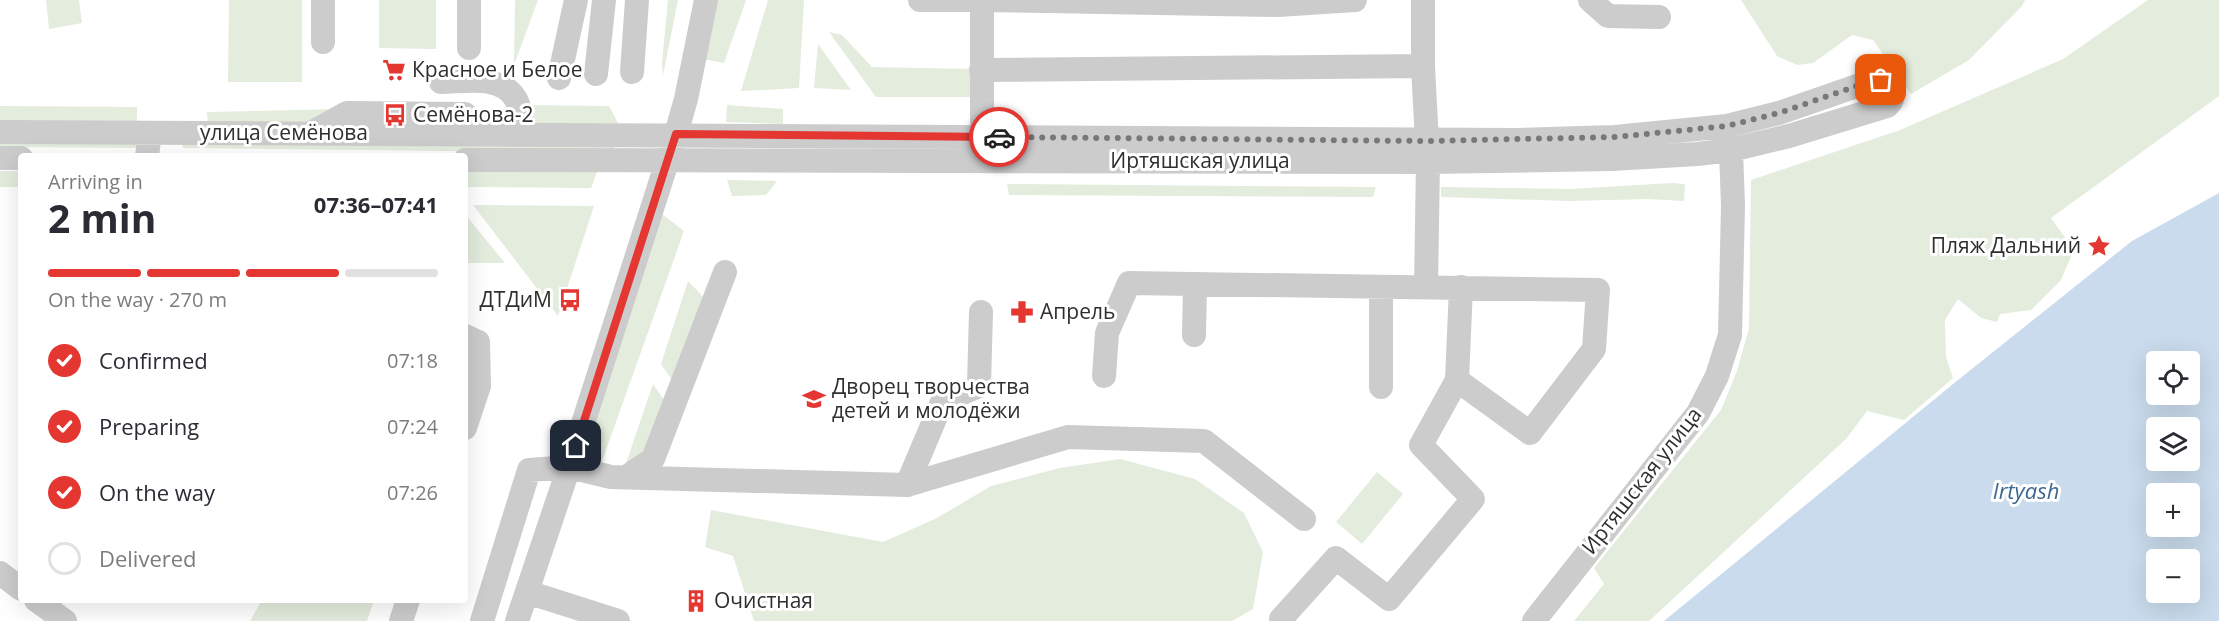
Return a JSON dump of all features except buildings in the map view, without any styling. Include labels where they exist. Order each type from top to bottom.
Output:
[{"type":"street","points":[[323,0],[323,42]]},
{"type":"street","points":[[469,0],[469,48]]},
{"type":"street","points":[[559,78],[576,0]]},
{"type":"street","points":[[596,74],[604,0]]},
{"type":"street","points":[[633,72],[637,0]]},
{"type":"street","points":[[517,621],[676,134],[686,99],[706,0]]},
{"type":"street","points":[[920,0],[1278,5],[1354,0]]},
{"type":"street","points":[[981,149],[982,0]]},
{"type":"street","points":[[1423,0],[1427,152],[1426,286]]},
{"type":"street","points":[[1590,0],[1608,15],[1659,17]]},
{"type":"street","points":[[981,70],[1423,66]]},
{"type":"street","name":"Иртяшская улица","points":[[668,159],[981,149],[1427,152],[1601,159],[1697,154],[1731,150],[1789,136],[1887,106],[1892,102],[1893,95],[1887,83],[1874,80],[1779,113],[1727,126],[1427,152]]},
{"type":"street","points":[[441,82],[490,81],[501,85],[516,98],[523,134]]},
{"type":"street","points":[[310,134],[347,113],[465,114],[487,134]]},
{"type":"street","points":[[387,134],[413,114]]},
{"type":"street","points":[[1727,126],[1731,150]]},
{"type":"street","name":"улица Семёнова","points":[[0,132],[149,144],[310,134],[676,134]]},
{"type":"street","name":"Иртяшская улица","points":[[676,134],[981,149]]},
{"type":"street","name":"Иртяшская улица","points":[[1534,621],[1698,413],[1717,376],[1730,335],[1733,206],[1731,150]]},
{"type":"street","points":[[0,158],[18,158]]},
{"type":"street","points":[[468,160],[668,159]]},
{"type":"street","points":[[628,476],[653,459],[725,272]]},
{"type":"street","points":[[1104,376],[1107,333],[1129,283],[1461,286],[1598,290],[1593,349],[1530,433],[1457,380]]},
{"type":"street","points":[[1194,335],[1195,284]]},
{"type":"street","points":[[1284,621],[1281,619],[1336,558],[1389,599],[1473,499],[1422,446],[1457,380],[1461,286]]},
{"type":"street","points":[[1381,287],[1381,387]]},
{"type":"street","points":[[907,485],[942,402],[980,386],[981,312]]},
{"type":"street","points":[[468,337],[478,342],[479,386],[468,419]]},
{"type":"street","points":[[482,621],[529,470],[569,467],[611,477],[907,485],[1068,437],[1204,441],[1304,519]]},
{"type":"street","points":[[0,573],[18,587]]},
{"type":"street","points":[[527,592],[618,621]]},
{"type":"street","points":[[40,603],[65,621]]},
{"type":"street","points":[[401,621],[407,603]]},
{"type":"green space","points":[[46,0],[79,0],[82,23],[49,29]]},
{"type":"green space","points":[[229,0],[302,0],[302,82],[228,82]]},
{"type":"green space","points":[[379,0],[436,0],[436,49],[379,48]]},
{"type":"green space","points":[[515,0],[538,0],[514,65]]},
{"type":"green space","points":[[668,0],[678,0],[663,75],[662,63]]},
{"type":"green space","points":[[717,0],[746,0],[724,63],[703,59]]},
{"type":"green space","points":[[768,0],[804,0],[799,88],[741,91]]},
{"type":"green space","points":[[1741,0],[2025,0],[2022,6],[1969,60],[1911,94],[1873,40],[1852,35],[1813,63],[1797,65],[1777,56]]},
{"type":"green space","points":[[2148,0],[2219,0],[2219,96],[2051,218],[2074,250],[2061,280],[2031,310],[2000,314],[1997,322],[1981,318],[1958,299],[1945,320],[1946,357],[1953,378],[1904,420],[1867,411],[1846,439],[1649,621],[1574,621],[1604,584],[1594,568],[1721,410],[1737,371],[1749,328],[1751,180],[1900,130],[2063,59]]},
{"type":"green space","points":[[829,32],[842,35],[872,67],[973,69],[972,97],[876,97]]},
{"type":"green space","points":[[818,44],[851,90],[814,88]]},
{"type":"green space","points":[[522,105],[609,106],[618,123],[525,125]]},
{"type":"green space","points":[[727,105],[783,109],[783,124],[726,122]]},
{"type":"green space","points":[[0,106],[137,107],[137,127],[0,126]]},
{"type":"green space","points":[[340,109],[310,125],[208,125],[207,112]]},
{"type":"green space","points":[[0,140],[137,140],[137,148],[0,147]]},
{"type":"green space","points":[[182,143],[614,146],[615,153],[183,148]]},
{"type":"green space","points":[[0,171],[18,171],[18,187],[0,187]]},
{"type":"green space","points":[[468,171],[597,172],[591,188],[468,187]]},
{"type":"green space","points":[[727,180],[777,181],[766,195],[732,196]]},
{"type":"green space","points":[[1007,184],[1376,187],[1373,197],[1009,195]]},
{"type":"green space","points":[[1685,184],[1684,201],[1649,199],[1569,201],[1441,197],[1441,187],[1570,189]]},
{"type":"green space","points":[[473,205],[594,206],[558,316]]},
{"type":"green space","points":[[662,214],[684,231],[600,467],[580,461]]},
{"type":"green space","points":[[468,218],[505,263],[468,263]]},
{"type":"green space","points":[[688,281],[708,302],[674,383],[661,364]]},
{"type":"green space","points":[[653,384],[669,407],[650,456],[624,469]]},
{"type":"green space","points":[[1120,459],[1195,479],[1244,513],[1263,552],[1253,609],[1232,621],[754,621],[733,556],[705,547],[711,510],[883,542],[937,518],[991,486],[1060,468]]},
{"type":"green space","points":[[1377,472],[1403,494],[1362,544],[1336,522]]},
{"type":"green space","points":[[260,603],[373,603],[367,621],[250,621]]},
{"type":"water","name":"Irtyash","points":[[2219,193],[2219,621],[1664,621],[2132,241]]},
{"type":"way so far","points":[[999,137],[1426,141],[1615,137],[1727,126],[1779,113],[1874,80],[1881,80]]},
{"type":"place","name":"Красное и Белое","points":[[394,70]]},
{"type":"place","name":"Семёнова-2","points":[[395,115]]},
{"type":"place","name":"Пляж Дальний","points":[[2099,246]]},
{"type":"place","name":"ДТДиМ","points":[[570,300]]},
{"type":"place","name":"Апрель","points":[[1022,312]]},
{"type":"place","name":"Дворец творчества детей и молодёжи","points":[[814,399]]},
{"type":"place","name":"Очистная","points":[[696,601]]},
{"type":"route","points":[[576,446],[676,134],[999,137]]}]
